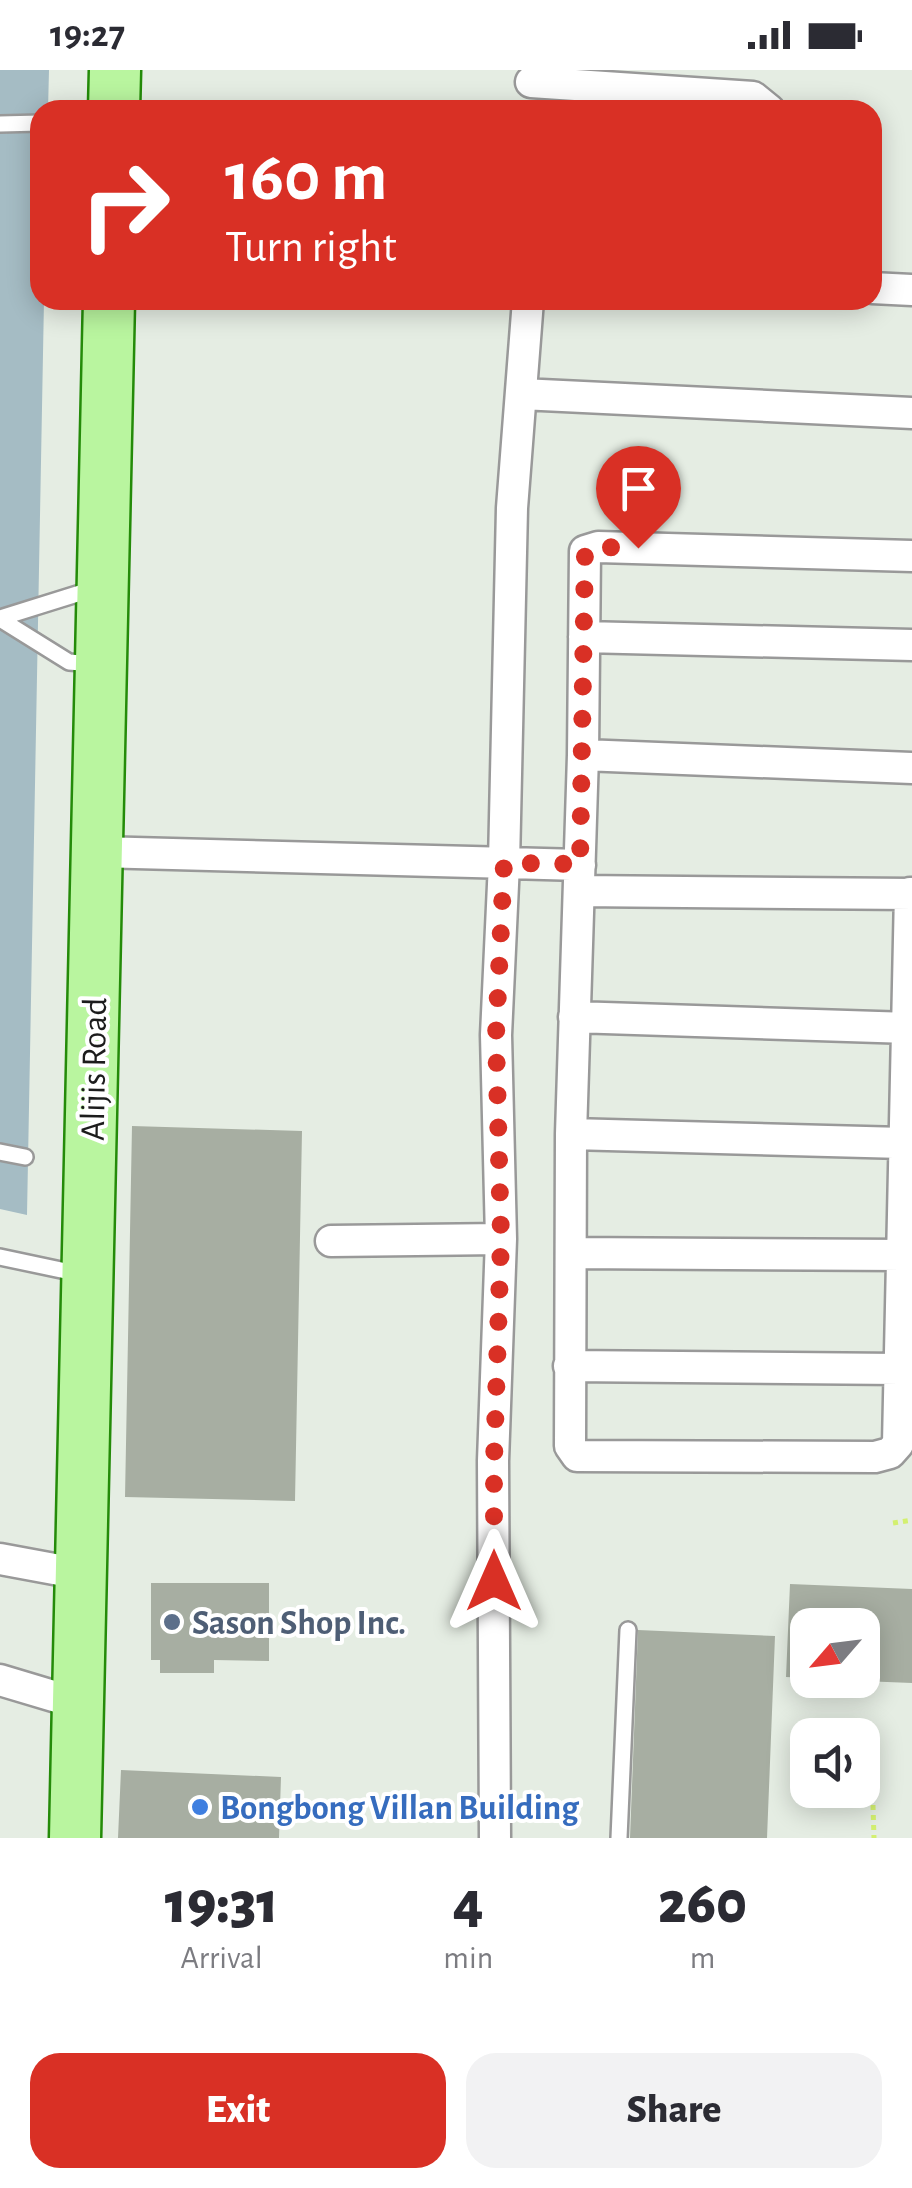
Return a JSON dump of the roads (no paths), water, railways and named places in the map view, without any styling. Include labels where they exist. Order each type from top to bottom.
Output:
[{"type":"main road","points":[[114,100],[115,70]]},
{"type":"main road","name":"Alijis Road","points":[[76,1838],[109,310]]},
{"type":"street","points":[[531,87],[756,100]]},
{"type":"street","points":[[882,288],[912,290]]},
{"type":"street","points":[[494,1838],[494,1461],[501,1239],[496,1035],[512,508],[527,310]]},
{"type":"street","points":[[521,394],[912,413]]},
{"type":"street","points":[[98,852],[504,863],[579,878],[911,894],[898,1444],[890,1452],[874,1457],[578,1456],[570,1446],[570,1134],[579,878],[583,755],[583,566],[585,551],[598,547],[912,556]]},
{"type":"street","points":[[584,637],[912,645]]},
{"type":"street","points":[[583,755],[912,768]]},
{"type":"street","points":[[574,1017],[909,1028]]},
{"type":"street","points":[[570,1134],[903,1143]]},
{"type":"street","points":[[330,1241],[501,1239]]},
{"type":"street","points":[[571,1253],[903,1255]]},
{"type":"street","points":[[569,1366],[899,1369]]},
{"type":"street","points":[[0,1559],[80,1574]]},
{"type":"street","points":[[0,1680],[80,1704]]},
{"type":"lane","points":[[0,124],[30,124]]},
{"type":"lane","points":[[0,619],[102,586]]},
{"type":"lane","points":[[0,619],[69,662],[100,664]]},
{"type":"lane","points":[[0,1152],[25,1157]]},
{"type":"lane","points":[[0,1257],[88,1276]]},
{"type":"lane","points":[[619,1838],[628,1630]]},
{"type":"place","name":"Sason Shop Inc.","points":[[172,1622]]},
{"type":"place","name":"Bongbong Villan Building","points":[[200,1807]]}]
